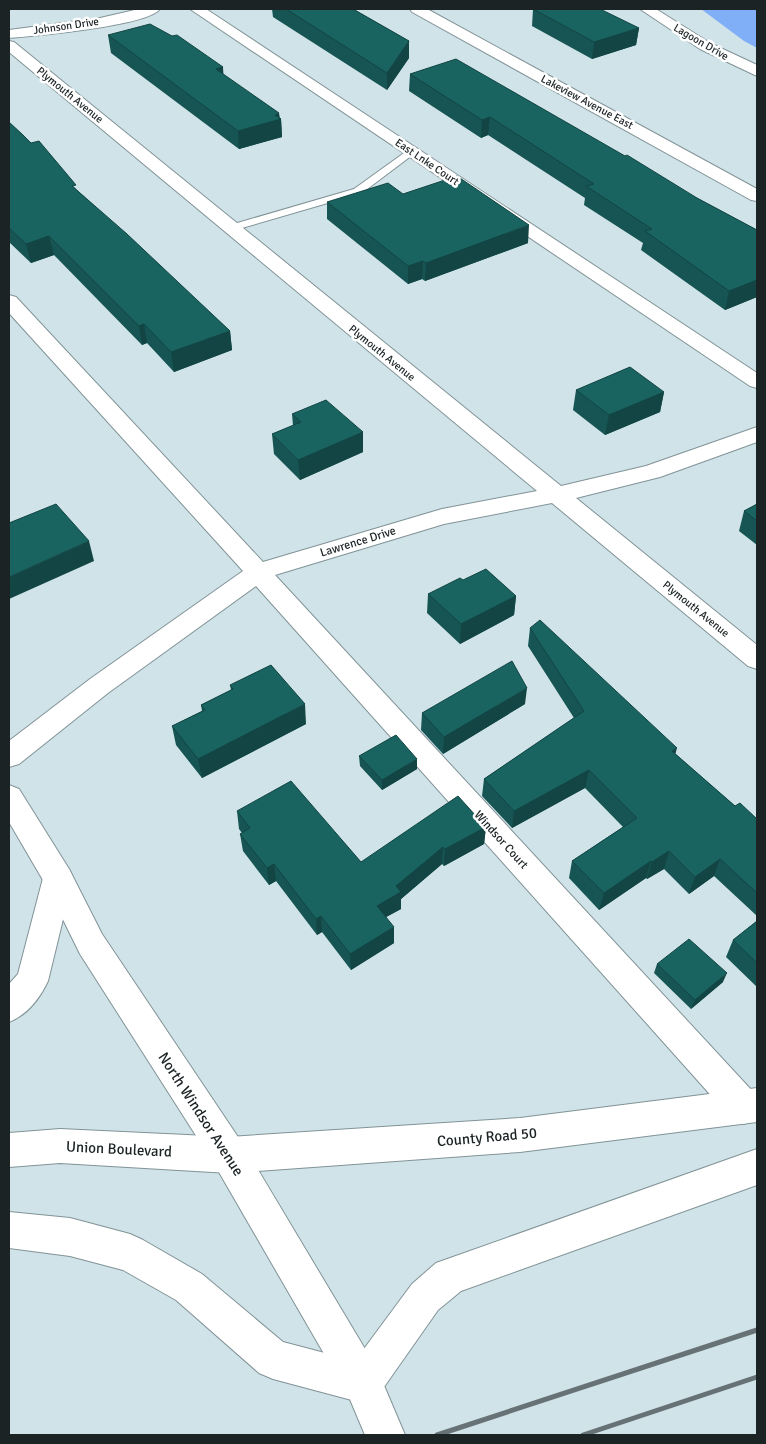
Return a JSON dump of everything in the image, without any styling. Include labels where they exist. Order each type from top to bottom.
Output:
[{"type":"street","name":"Johnson Drive","points":[[9,34],[88,25],[152,9]]},
{"type":"street","name":"East Lnke Court","points":[[197,9],[757,382]]},
{"type":"street","name":"Lakeview Avenue East","points":[[417,9],[757,196]]},
{"type":"street","name":"Lagoon Drive","points":[[647,9],[705,46],[757,71]]},
{"type":"street","name":"Plymouth Avenue","points":[[9,45],[757,659]]},
{"type":"street","name":"Windsor Court","points":[[9,301],[751,1106]]},
{"type":"street","name":"Lawrence Drive","points":[[9,756],[99,686],[258,572],[442,517],[555,495],[652,472],[757,434]]},
{"type":"street","name":"North Windsor Avenue","points":[[9,797],[58,878],[91,944],[229,1155],[363,1383],[385,1435]]},
{"type":"street","points":[[9,1007],[32,981],[58,878]]},
{"type":"street","name":"County Road 50","points":[[229,1155],[520,1135],[751,1106]]},
{"type":"street","name":"Union Boulevard","points":[[9,1150],[60,1146],[229,1155]]},
{"type":"street","points":[[9,1230],[70,1236],[130,1254],[189,1287],[273,1359],[363,1383],[425,1297],[449,1276],[757,1166]]},
{"type":"lane","points":[[231,228],[358,191],[411,151]]},
{"type":"water","points":[[701,9],[757,9],[757,48],[744,41]]},
{"type":"building","points":[[286,9],[353,9],[409,41],[387,73]]},
{"type":"building","points":[[533,9],[600,9],[639,28],[594,42]]},
{"type":"building","points":[[150,24],[172,36],[177,35],[223,67],[216,69],[279,113],[275,115],[281,119],[238,131],[108,35]]},
{"type":"building","points":[[456,59],[625,156],[627,155],[697,198],[757,230],[757,280],[729,291],[645,231],[652,229],[586,186],[594,184],[490,117],[482,120],[410,74]]},
{"type":"building","points":[[9,122],[31,143],[39,141],[76,185],[72,186],[127,234],[230,331],[171,352],[144,324],[139,326],[49,236],[26,244],[9,228]]},
{"type":"building","points":[[457,176],[529,225],[426,263],[423,261],[408,266],[327,202],[388,183],[403,194]]},
{"type":"building","points":[[630,367],[664,392],[609,415],[576,390]]},
{"type":"building","points":[[326,400],[363,432],[298,460],[272,434],[301,422],[292,414]]},
{"type":"building","points":[[56,504],[89,541],[9,577],[9,523]]},
{"type":"building","points":[[757,504],[757,521],[744,511]]},
{"type":"building","points":[[486,569],[516,596],[461,624],[428,594],[460,578],[463,580]]},
{"type":"building","points":[[540,620],[677,748],[672,751],[735,806],[740,803],[757,819],[757,893],[720,859],[695,877],[669,851],[604,893],[572,861],[637,818],[589,770],[514,811],[484,779],[584,711],[530,628]]},
{"type":"building","points":[[512,661],[527,688],[444,737],[422,713]]},
{"type":"building","points":[[271,665],[305,704],[198,759],[172,726],[205,710],[201,705],[233,689],[230,685]]},
{"type":"building","points":[[396,735],[417,759],[382,780],[359,756]]},
{"type":"building","points":[[291,781],[361,862],[458,796],[486,827],[445,849],[443,847],[396,886],[401,892],[377,906],[394,927],[350,954],[321,916],[316,919],[274,864],[267,868],[240,834],[250,828],[237,811]]},
{"type":"building","points":[[757,921],[757,963],[733,940]]},
{"type":"building","points":[[689,939],[727,973],[695,1000],[657,964]]},
{"type":"railway","points":[[437,1435],[757,1330]]},
{"type":"railway","points":[[583,1435],[757,1377]]}]
